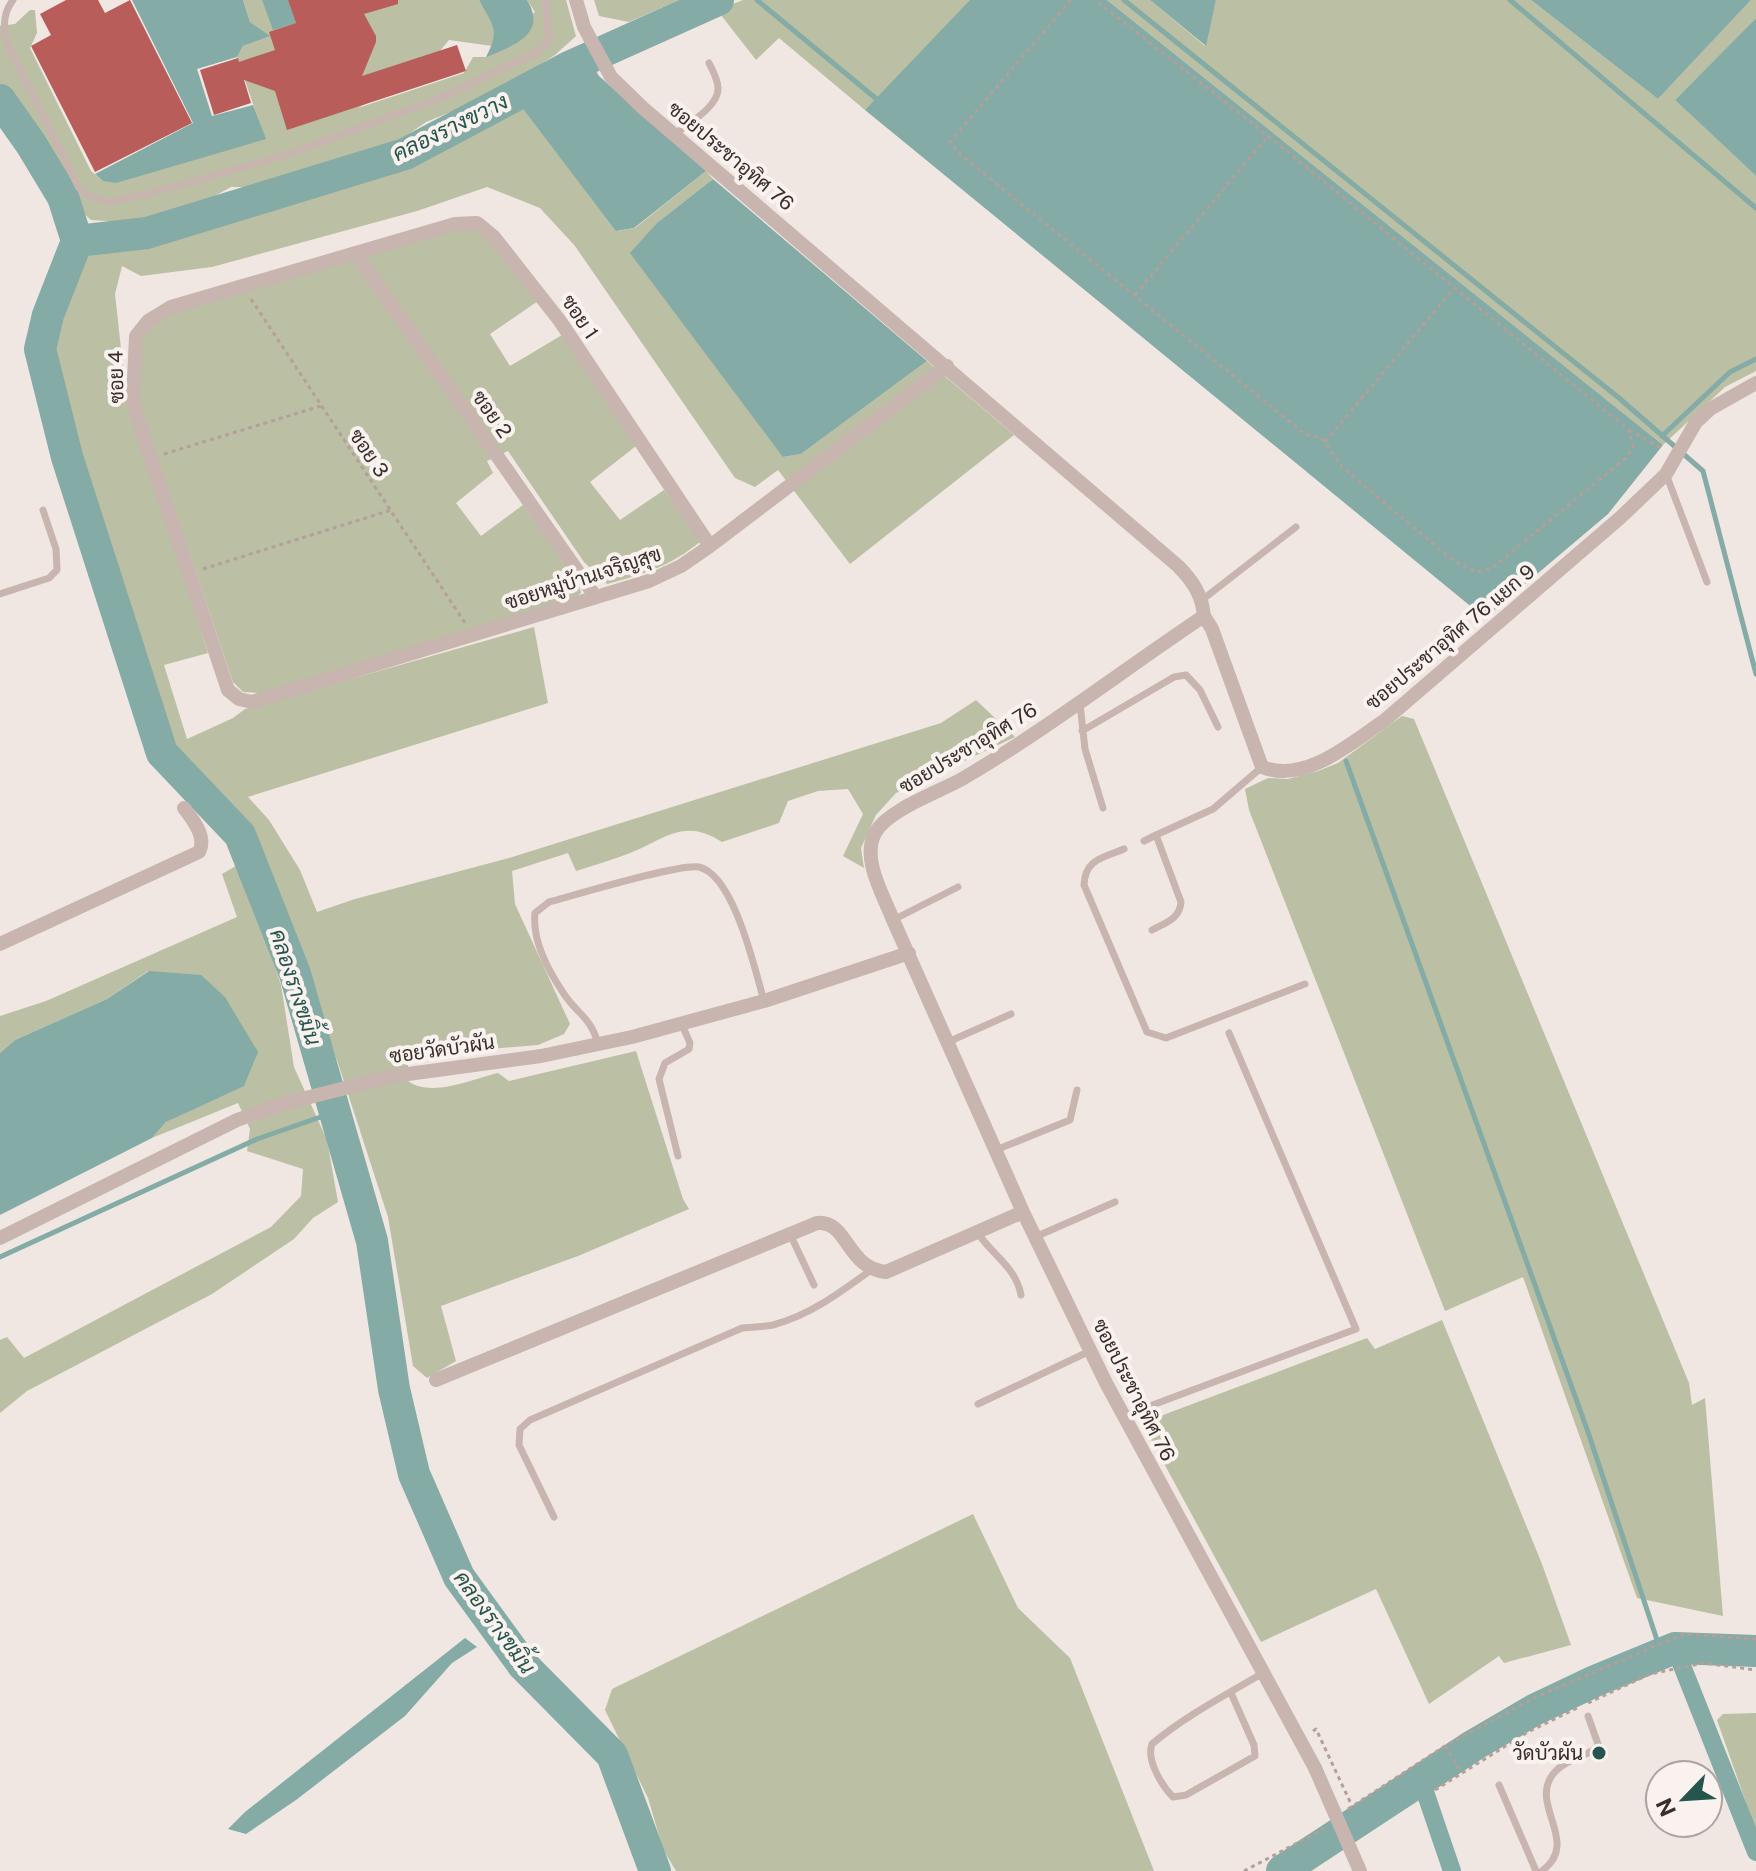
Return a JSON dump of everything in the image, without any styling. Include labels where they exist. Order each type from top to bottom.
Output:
[{"type":"street","name":"ซอยประชาอุทิศ 76","points":[[576,0],[584,27],[611,77],[674,135],[947,366],[1193,581],[1203,608],[1080,701],[997,758],[888,817],[874,833],[871,852],[893,920],[1023,1212],[1123,1416],[1315,1768],[1360,1871]]},
{"type":"street","name":"ซอย 1","points":[[356,254],[455,224],[477,223],[494,237],[560,321],[710,546]]},
{"type":"street","name":"ซอย 4","points":[[228,690],[133,402],[136,336],[148,321],[171,307],[356,254]]},
{"type":"street","name":"ซอย 2","points":[[356,254],[595,596]]},
{"type":"street","name":"ซอยหมู่บ้านเจริญสุข","points":[[228,690],[239,699],[252,702],[649,581],[681,566],[710,546],[947,366]]},
{"type":"street","name":"ซอยประชาอุทิศ 76 แยก 9","points":[[1262,767],[1274,772],[1292,772],[1345,747],[1385,720],[1621,517],[1666,474],[1696,422],[1710,409],[1756,383]]},
{"type":"street","points":[[1203,608],[1262,767]]},
{"type":"street","points":[[0,944],[199,852],[201,837],[184,808]]},
{"type":"street","name":"ซอยวัดบัวผัน","points":[[0,1238],[237,1120],[321,1093],[417,1072],[541,1056],[682,1025],[909,953]]},
{"type":"street","points":[[436,1380],[817,1223],[826,1222],[835,1227],[862,1263],[871,1270],[886,1272],[1023,1212]]},
{"type":"lane","points":[[13,0],[6,10],[5,37],[9,48],[79,188],[88,196],[107,202],[147,194],[286,155],[440,98],[537,52],[549,40],[546,0]]},
{"type":"lane","points":[[674,135],[708,107],[717,95],[719,86],[709,63]]},
{"type":"lane","points":[[1666,474],[1707,582]]},
{"type":"lane","points":[[0,594],[49,578],[57,570],[56,549],[43,510]]},
{"type":"lane","points":[[1203,608],[1296,527]]},
{"type":"lane","points":[[1082,731],[1174,677],[1186,675],[1200,690],[1218,727]]},
{"type":"lane","points":[[1080,701],[1082,731],[1103,808]]},
{"type":"lane","points":[[1144,841],[1213,809],[1262,767]]},
{"type":"lane","points":[[1152,930],[1181,911],[1181,902],[1156,835]]},
{"type":"lane","points":[[1124,849],[1093,862],[1084,871],[1084,885],[1147,1032],[1166,1038],[1305,984]]},
{"type":"lane","points":[[598,1044],[588,1019],[564,995],[540,948],[534,926],[535,913],[549,902],[675,869],[698,866],[711,873],[724,889],[746,939],[764,1001]]},
{"type":"lane","points":[[893,920],[958,887]]},
{"type":"lane","points":[[948,1042],[1011,1014]]},
{"type":"lane","points":[[678,1156],[659,1079],[665,1063],[689,1049],[690,1043],[682,1025]]},
{"type":"lane","points":[[1123,1416],[1356,1329],[1229,1033]]},
{"type":"lane","points":[[996,1150],[1070,1120],[1077,1090]]},
{"type":"lane","points":[[1035,1237],[1115,1202]]},
{"type":"lane","points":[[977,1232],[985,1244],[1011,1268],[1021,1295]]},
{"type":"lane","points":[[790,1234],[814,1285]]},
{"type":"lane","points":[[554,1517],[519,1445],[520,1429],[530,1420],[742,1328],[769,1326],[792,1319],[833,1297],[871,1270]]},
{"type":"lane","points":[[978,1404],[1090,1351]]},
{"type":"lane","points":[[1231,1693],[1254,1745],[1255,1756],[1186,1795],[1173,1797],[1154,1767],[1150,1748],[1156,1741],[1231,1693],[1263,1673]]},
{"type":"lane","points":[[1542,1871],[1555,1859],[1559,1849],[1548,1800],[1548,1781],[1561,1766],[1599,1747],[1588,1716]]},
{"type":"lane","points":[[1499,1785],[1536,1871]]},
{"type":"path","points":[[1071,0],[950,142],[961,155],[1305,434],[1322,438],[1343,468],[1455,562],[1477,572],[1492,568],[1626,458],[1633,447],[1629,430]]},
{"type":"path","points":[[1095,0],[1268,136],[1629,430],[1677,456]]},
{"type":"path","points":[[1134,296],[1268,136]]},
{"type":"path","name":"ซอย 3","points":[[242,285],[474,636]]},
{"type":"path","points":[[1325,442],[1454,287]]},
{"type":"path","points":[[150,458],[321,406]]},
{"type":"path","points":[[189,573],[391,510]]},
{"type":"path","points":[[1343,1813],[1445,1746],[1538,1696],[1684,1634],[1756,1639]]},
{"type":"path","points":[[1445,1746],[1462,1773]]},
{"type":"path","points":[[1244,1871],[1325,1828]]},
{"type":"green space","points":[[243,0],[479,0],[496,28],[492,46],[449,40],[425,69],[358,108],[464,73],[473,57],[486,57],[535,12],[527,0],[566,0],[576,36],[555,55],[497,93],[426,122],[387,149],[286,174],[261,187],[231,187],[173,219],[149,224],[91,220],[73,204],[24,118],[0,88],[0,26],[15,24],[30,10],[35,10],[37,33],[30,48],[91,171],[103,181],[265,139],[237,57],[243,46],[269,36],[250,22]]},
{"type":"green space","points":[[594,0],[679,0],[629,22],[599,16]]},
{"type":"green space","points":[[743,0],[971,0],[865,110],[779,38],[756,60],[717,10]]},
{"type":"green space","points":[[1107,0],[1150,0],[1205,46],[1216,0],[1531,0],[1658,99],[1751,0],[1756,0],[1756,18],[1675,100],[1756,176],[1756,371],[1725,387],[1663,445]]},
{"type":"green space","points":[[523,109],[617,231],[635,228],[706,171],[713,179],[658,222],[783,457],[801,454],[927,361],[1014,435],[850,564],[778,470],[755,487],[735,478],[575,246],[540,208],[487,187],[417,211],[212,267],[141,276],[122,266],[115,294],[125,385],[208,653],[164,665],[187,739],[233,718],[245,709],[534,627],[548,703],[248,797],[269,820],[300,870],[317,912],[509,858],[941,723],[976,700],[1015,737],[896,793],[876,815],[861,848],[864,868],[843,856],[863,814],[848,789],[818,791],[788,801],[779,823],[722,842],[697,831],[685,831],[576,871],[568,853],[512,871],[515,904],[570,1024],[564,1034],[538,1045],[420,1055],[408,1063],[408,1081],[417,1086],[440,1088],[498,1073],[509,1081],[636,1051],[683,1199],[689,1209],[578,1256],[441,1306],[456,1361],[427,1378],[413,1366],[388,1217],[337,1060],[279,922],[277,901],[236,815],[168,749],[147,694],[78,472],[49,350],[65,284],[82,254],[363,174],[480,122]]},
{"type":"green space","points":[[462,228],[476,229],[489,238],[538,301],[490,334],[510,366],[562,335],[636,446],[590,482],[620,520],[664,490],[701,541],[657,568],[607,584],[584,562],[508,451],[487,461],[493,473],[456,503],[481,536],[523,505],[578,582],[581,593],[575,598],[259,693],[243,692],[233,682],[139,404],[140,341],[153,323],[179,309]]},
{"type":"green space","points":[[1402,716],[1414,719],[1689,1383],[1692,1405],[1705,1398],[1723,1616],[1637,1598],[1523,1277],[1445,1311],[1249,810],[1245,789],[1268,778],[1288,779],[1338,763]]},
{"type":"green space","points":[[241,863],[281,985],[294,1067],[327,1140],[338,1202],[313,1218],[294,1239],[212,1294],[27,1391],[0,1413],[0,1340],[7,1337],[24,1358],[271,1227],[301,1196],[303,1169],[247,1151],[250,1129],[238,1103],[152,1138],[166,1122],[194,1108],[148,971],[107,999],[15,1040],[0,1053],[0,1016],[46,1001],[237,917],[222,874]]},
{"type":"green space","points":[[1442,1320],[1542,1564],[1571,1645],[1504,1663],[1499,1656],[1429,1704],[1376,1589],[1261,1642],[1142,1423],[1367,1338],[1375,1349]]},
{"type":"green space","points":[[973,1514],[1018,1608],[1070,1658],[1154,1871],[676,1871],[663,1849],[648,1798],[605,1710],[612,1689]]},
{"type":"green space","points":[[1756,1713],[1756,1831],[1717,1720],[1723,1714]]},
{"type":"water","points":[[132,0],[243,0],[250,22],[270,36],[243,46],[237,57],[197,69],[212,116],[253,105],[266,139],[116,183],[103,181],[95,174],[193,123]]},
{"type":"water","points":[[262,0],[288,0],[296,23],[273,30]]},
{"type":"water","points":[[479,0],[527,0],[533,22],[530,30],[516,43],[486,57],[494,33]]},
{"type":"water","points":[[970,0],[1107,0],[1663,445],[1608,514],[1485,618],[865,110]]},
{"type":"water","points":[[1150,0],[1216,0],[1206,46]]},
{"type":"water","points":[[1531,0],[1751,0],[1658,99]]},
{"type":"water","points":[[1756,18],[1756,176],[1675,100]]},
{"type":"water","points":[[593,66],[599,76],[706,171],[634,228],[616,231],[523,109],[544,85]]},
{"type":"water","points":[[713,179],[927,361],[801,454],[783,457],[630,253],[658,222]]},
{"type":"water","points":[[149,971],[201,975],[225,997],[258,1052],[244,1086],[166,1122],[152,1138],[0,1215],[0,1053],[15,1040],[107,999]]},
{"type":"water","points":[[465,1638],[477,1647],[452,1663],[405,1716],[296,1800],[246,1834],[228,1829],[245,1812]]},
{"type":"building","points":[[66,0],[98,0],[105,13],[130,0],[192,123],[95,172],[31,46],[51,35],[40,14]]},
{"type":"building","points":[[288,0],[398,0],[398,4],[364,14],[376,42],[362,76],[457,45],[466,71],[287,130],[275,91],[244,80],[251,103],[214,115],[200,70],[275,50],[269,32],[296,23]]},
{"type":"waterway","name":"คลองรางขวาง","points":[[77,241],[147,233],[405,154],[571,66],[718,0]]},
{"type":"waterway","points":[[757,0],[879,101]]},
{"type":"waterway","points":[[1124,0],[1619,398],[1703,471],[1756,674]]},
{"type":"waterway","points":[[1510,0],[1756,208]]},
{"type":"waterway","name":"คลองรางขมิ้น","points":[[0,100],[63,197],[77,241],[48,315],[40,349],[67,457],[162,753],[240,835],[295,974],[372,1241],[394,1389],[414,1474],[459,1577],[523,1665],[612,1755],[655,1871]]},
{"type":"waterway","points":[[1662,436],[1730,372],[1756,359]]},
{"type":"waterway","points":[[1346,761],[1588,1432],[1661,1652]]},
{"type":"waterway","points":[[0,1257],[257,1139],[335,1112]]},
{"type":"waterway","points":[[1675,1648],[1756,1852]]},
{"type":"waterway","points":[[1282,1871],[1474,1745],[1534,1710],[1595,1681],[1675,1648],[1756,1651]]},
{"type":"waterway","points":[[1421,1780],[1452,1871]]},
{"type":"place","name":"วัดบัวผัน","points":[[1599,1753]]}]
